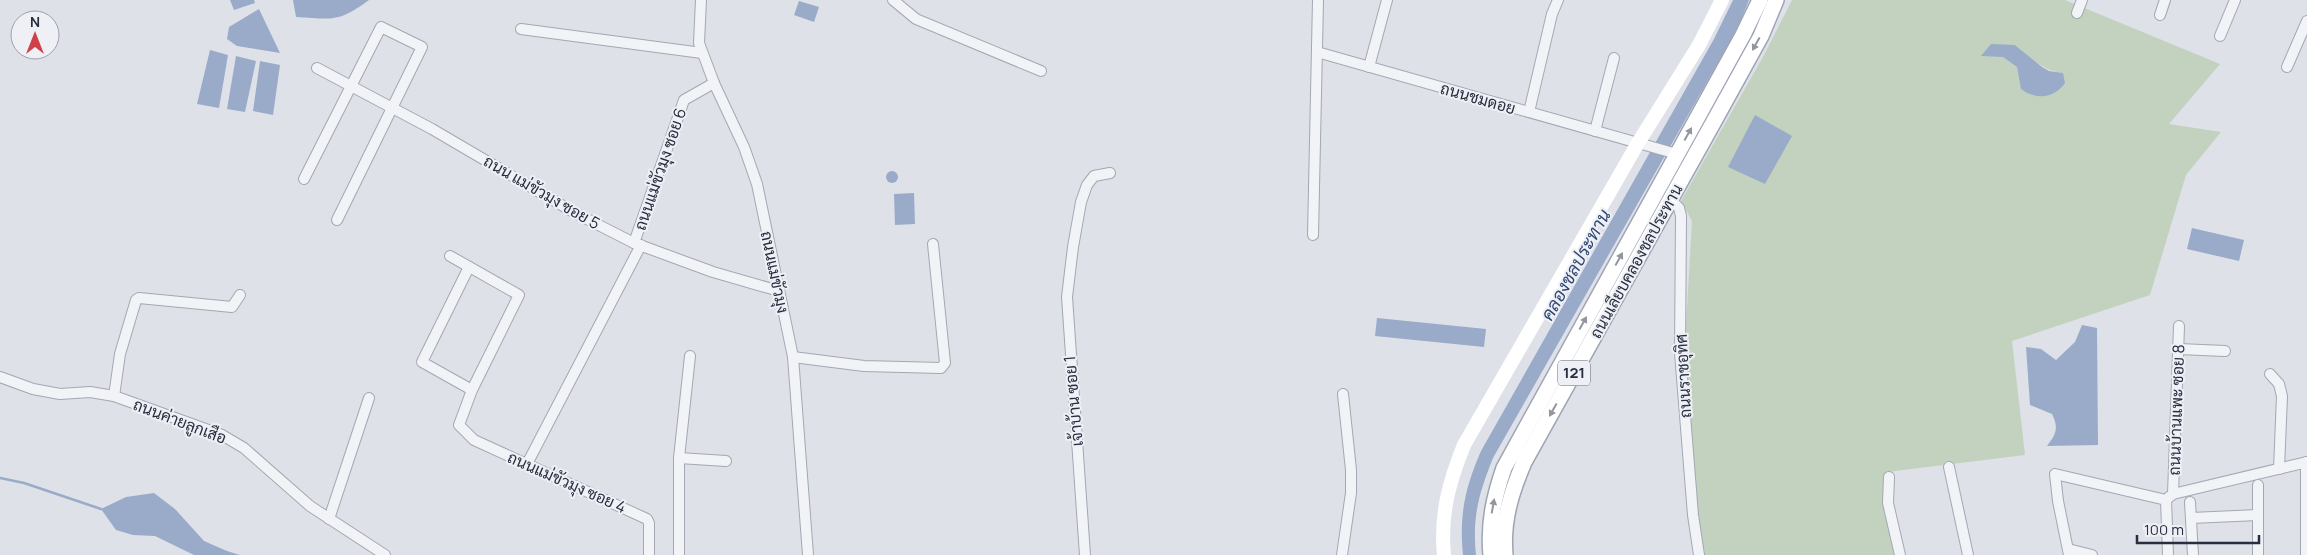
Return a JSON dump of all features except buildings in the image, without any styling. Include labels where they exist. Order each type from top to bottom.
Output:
[{"type":"main road","points":[[1444,555],[1443,521],[1447,495],[1453,472],[1464,445],[1638,143],[1699,45],[1722,0]]},
{"type":"main road","name":"ถนนเลียบคลองชลประทาน","points":[[1491,555],[1491,512],[1495,493],[1504,468],[1743,35],[1760,0]]},
{"type":"main road","name":"ถนนเลียบคลองชลประทาน","points":[[1506,555],[1504,526],[1507,509],[1524,462],[1761,36],[1776,0]]},
{"type":"main road","points":[[1656,192],[1671,200]]},
{"type":"street","name":"ถนนแม่ขัวมุง","points":[[701,0],[698,30],[702,53],[744,147],[757,184],[792,356],[808,555]]},
{"type":"street","points":[[892,0],[916,19],[1040,71]]},
{"type":"street","points":[[1312,235],[1318,0]]},
{"type":"street","points":[[1369,67],[1387,0]]},
{"type":"street","points":[[1529,112],[1552,14],[1558,0]]},
{"type":"street","points":[[2077,13],[2082,0]]},
{"type":"street","points":[[2160,14],[2165,0]]},
{"type":"street","points":[[2220,36],[2235,0]]},
{"type":"street","points":[[2287,67],[2307,21]]},
{"type":"street","points":[[304,179],[350,85],[381,28],[422,47],[337,220]]},
{"type":"street","points":[[522,29],[702,53]]},
{"type":"street","name":"ถนนชมดอย","points":[[1317,52],[1677,154]]},
{"type":"street","points":[[1595,131],[1614,58]]},
{"type":"street","name":"ถนน แม่ขัวมุง ซอย 5","points":[[317,68],[393,107],[575,213],[638,244],[713,272],[779,291]]},
{"type":"street","name":"ถนนแม่ขัวมุง ซอย 6","points":[[527,464],[638,244],[684,100],[714,83]]},
{"type":"street","name":"เจ้าบ้าน ซอย 1","points":[[1085,555],[1067,320],[1067,297],[1081,202],[1087,185],[1094,176],[1110,173]]},
{"type":"street","name":"ถนนราชอุทิศ","points":[[1671,200],[1679,208],[1681,216],[1680,353],[1693,516],[1699,555]]},
{"type":"street","points":[[792,356],[864,366],[941,368],[945,363],[933,244]]},
{"type":"street","points":[[450,256],[520,295],[472,390],[422,362],[469,267]]},
{"type":"street","points":[[114,396],[120,354],[136,300],[140,298],[232,307],[240,295]]},
{"type":"street","name":"ถนนบ้านแพะ ซอย 8","points":[[2168,555],[2169,497],[2180,326]]},
{"type":"street","points":[[2179,350],[2225,351]]},
{"type":"street","points":[[679,555],[678,458],[690,356]]},
{"type":"street","points":[[2270,374],[2279,384],[2282,396],[2279,469]]},
{"type":"street","name":"ถนนค่ายลูกเสือ","points":[[0,377],[33,389],[51,392],[90,392],[114,396],[222,435],[244,448],[310,506],[385,555]]},
{"type":"street","name":"ถนนแม่ขัวมุง ซอย 4","points":[[472,390],[458,425],[474,440],[647,519],[649,523],[649,555]]},
{"type":"street","points":[[1342,555],[1351,493],[1351,470],[1343,394]]},
{"type":"street","points":[[329,519],[369,398]]},
{"type":"street","points":[[678,458],[726,461]]},
{"type":"street","points":[[2092,555],[2069,552],[2058,500],[2055,474],[2169,497],[2307,462],[2306,555]]},
{"type":"street","points":[[1949,467],[1968,555]]},
{"type":"street","points":[[1889,477],[1888,503],[1900,555]]},
{"type":"street","points":[[2258,485],[2258,555]]},
{"type":"street","points":[[2190,502],[2193,555]]},
{"type":"street","points":[[2191,518],[2258,515]]},
{"type":"green space","points":[[1792,0],[2065,0],[2220,64],[2169,124],[2221,132],[2186,175],[2150,295],[2012,341],[2025,455],[1887,472],[1885,511],[1896,555],[1705,555],[1697,509],[1684,360],[1692,221],[1681,201],[1764,55]],"holes":[[[2015,45],[2043,66],[2063,73],[2020,77],[2017,67],[2003,57]]]},
{"type":"water","points":[[230,0],[254,0],[255,3],[234,10]]},
{"type":"water","points":[[293,0],[369,0],[350,13],[327,19],[296,17]]},
{"type":"water","points":[[1733,0],[1749,0],[1737,29],[1493,458],[1478,505],[1475,529],[1476,555],[1463,555],[1462,527],[1464,502],[1481,451],[1714,39]]},
{"type":"water","points":[[799,1],[819,7],[814,22],[794,15]]},
{"type":"water","points":[[259,9],[280,53],[237,46],[227,39],[229,27]]},
{"type":"water","points":[[1991,44],[2015,45],[2042,67],[2049,71],[2063,73],[2065,83],[2050,95],[2038,96],[2027,93],[2021,89],[2017,67],[2003,57],[1981,56]]},
{"type":"water","points":[[210,50],[228,55],[219,108],[197,104]]},
{"type":"water","points":[[236,56],[256,61],[245,112],[227,109]]},
{"type":"water","points":[[260,61],[280,65],[273,115],[253,111]]},
{"type":"water","points":[[1755,115],[1792,136],[1765,184],[1728,167]]},
{"type":"water","points":[[890,171],[894,171],[898,177],[894,183],[890,183],[886,179],[886,175]]},
{"type":"water","points":[[914,193],[915,224],[895,225],[894,194]]},
{"type":"water","points":[[2192,228],[2244,240],[2239,261],[2187,249]]},
{"type":"water","points":[[1377,318],[1486,329],[1484,347],[1375,336]]},
{"type":"water","points":[[2082,325],[2097,328],[2098,445],[2047,446],[2053,438],[2056,427],[2052,414],[2030,405],[2026,347],[2041,349],[2056,360],[2075,342]]},
{"type":"water","points":[[154,493],[175,509],[204,541],[240,555],[194,555],[155,536],[133,535],[116,530],[101,509],[126,497]]},
{"type":"waterway","points":[[0,478],[24,483],[101,509]]},
{"type":"water label","name":"คลองชลประทาน","points":[[1576,265]]}]
